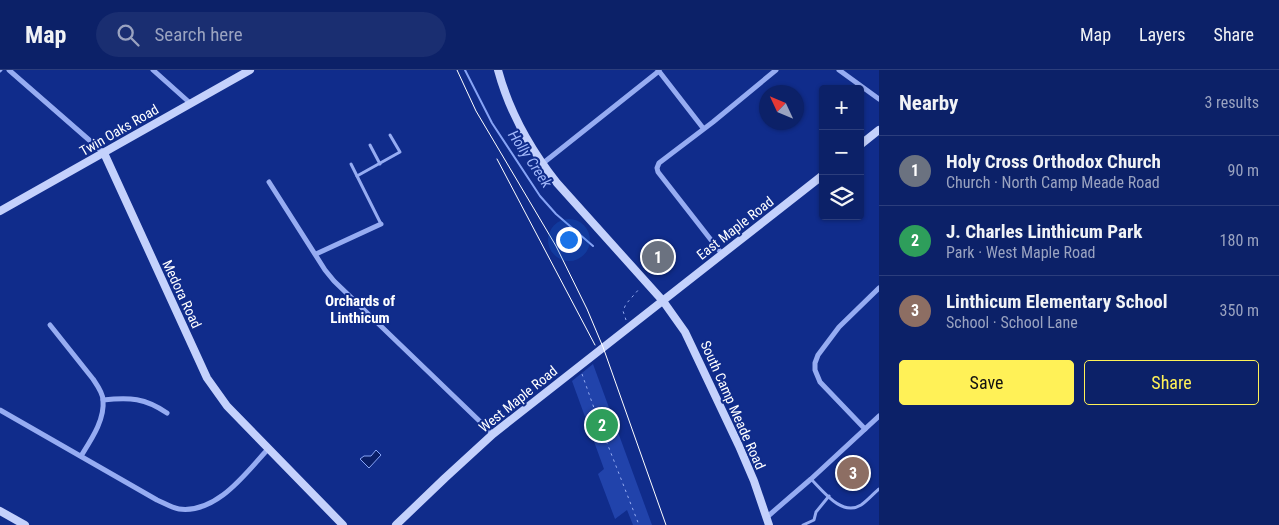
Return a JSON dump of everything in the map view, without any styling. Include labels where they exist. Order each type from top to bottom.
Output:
[{"type":"street","name":"Medora Road","points":[[9,70],[104,153],[207,378],[227,406],[343,525]]},
{"type":"street","points":[[152,70],[190,103]]},
{"type":"street","name":"Twin Oaks Road","points":[[0,211],[250,70]]},
{"type":"street","name":"South Camp Meade Road","points":[[498,70],[515,114],[542,164],[663,301],[685,332],[739,446],[768,521]]},
{"type":"street","points":[[542,164],[659,70],[703,128]]},
{"type":"street","points":[[722,254],[658,172],[657,168],[659,163],[713,122],[776,70]]},
{"type":"street","points":[[839,70],[879,99]]},
{"type":"street","points":[[864,142],[879,130]]},
{"type":"street","name":"East Maple Road","points":[[663,301],[819,178]]},
{"type":"street","points":[[269,182],[334,281],[493,434]]},
{"type":"street","points":[[316,254],[381,224]]},
{"type":"street","points":[[865,429],[820,382],[815,370],[815,362],[838,327],[879,288]]},
{"type":"street","name":"West Maple Road","points":[[396,525],[493,434],[663,301]]},
{"type":"street","points":[[50,325],[93,379],[104,400],[94,436],[80,456]]},
{"type":"street","points":[[104,400],[121,398],[146,401],[167,413]]},
{"type":"street","points":[[0,410],[157,500],[178,509],[210,503],[226,492],[268,449]]},
{"type":"street","points":[[768,521],[879,416]]},
{"type":"street","points":[[0,511],[25,525]]},
{"type":"lane","points":[[358,176],[400,152],[390,135]]},
{"type":"lane","points":[[370,145],[380,164]]},
{"type":"lane","points":[[352,164],[381,224]]},
{"type":"lane","points":[[812,479],[842,507],[852,508],[860,506],[879,489]]},
{"type":"lane","points":[[803,524],[814,520],[816,512],[829,496]]},
{"type":"path","points":[[627,322],[623,311],[629,299],[640,288]]},
{"type":"path","points":[[579,366],[603,434],[640,525]]},
{"type":"shaded area","points":[[593,364],[652,525],[633,525],[627,510],[615,519],[598,474],[604,469],[572,381]]},
{"type":"shaded area","points":[[376,450],[381,455],[369,468],[360,459],[364,456],[371,456]]},
{"type":"waterway","name":"Holly Creek","points":[[465,70],[492,123],[540,196],[556,214],[593,246]]},
{"type":"tram line","points":[[457,70],[476,111],[556,246],[587,309],[603,347],[666,525]]},
{"type":"tram line","points":[[497,159],[595,345]]},
{"type":"place","name":"Holy Cross Orthodox Church","points":[[658,257]]},
{"type":"place","name":"J. Charles Linthicum Park","points":[[602,425]]},
{"type":"place","name":"Linthicum Elementary School","points":[[853,473]]},
{"type":"district","name":"Orchards of Linthicum","points":[[360,310]]}]
